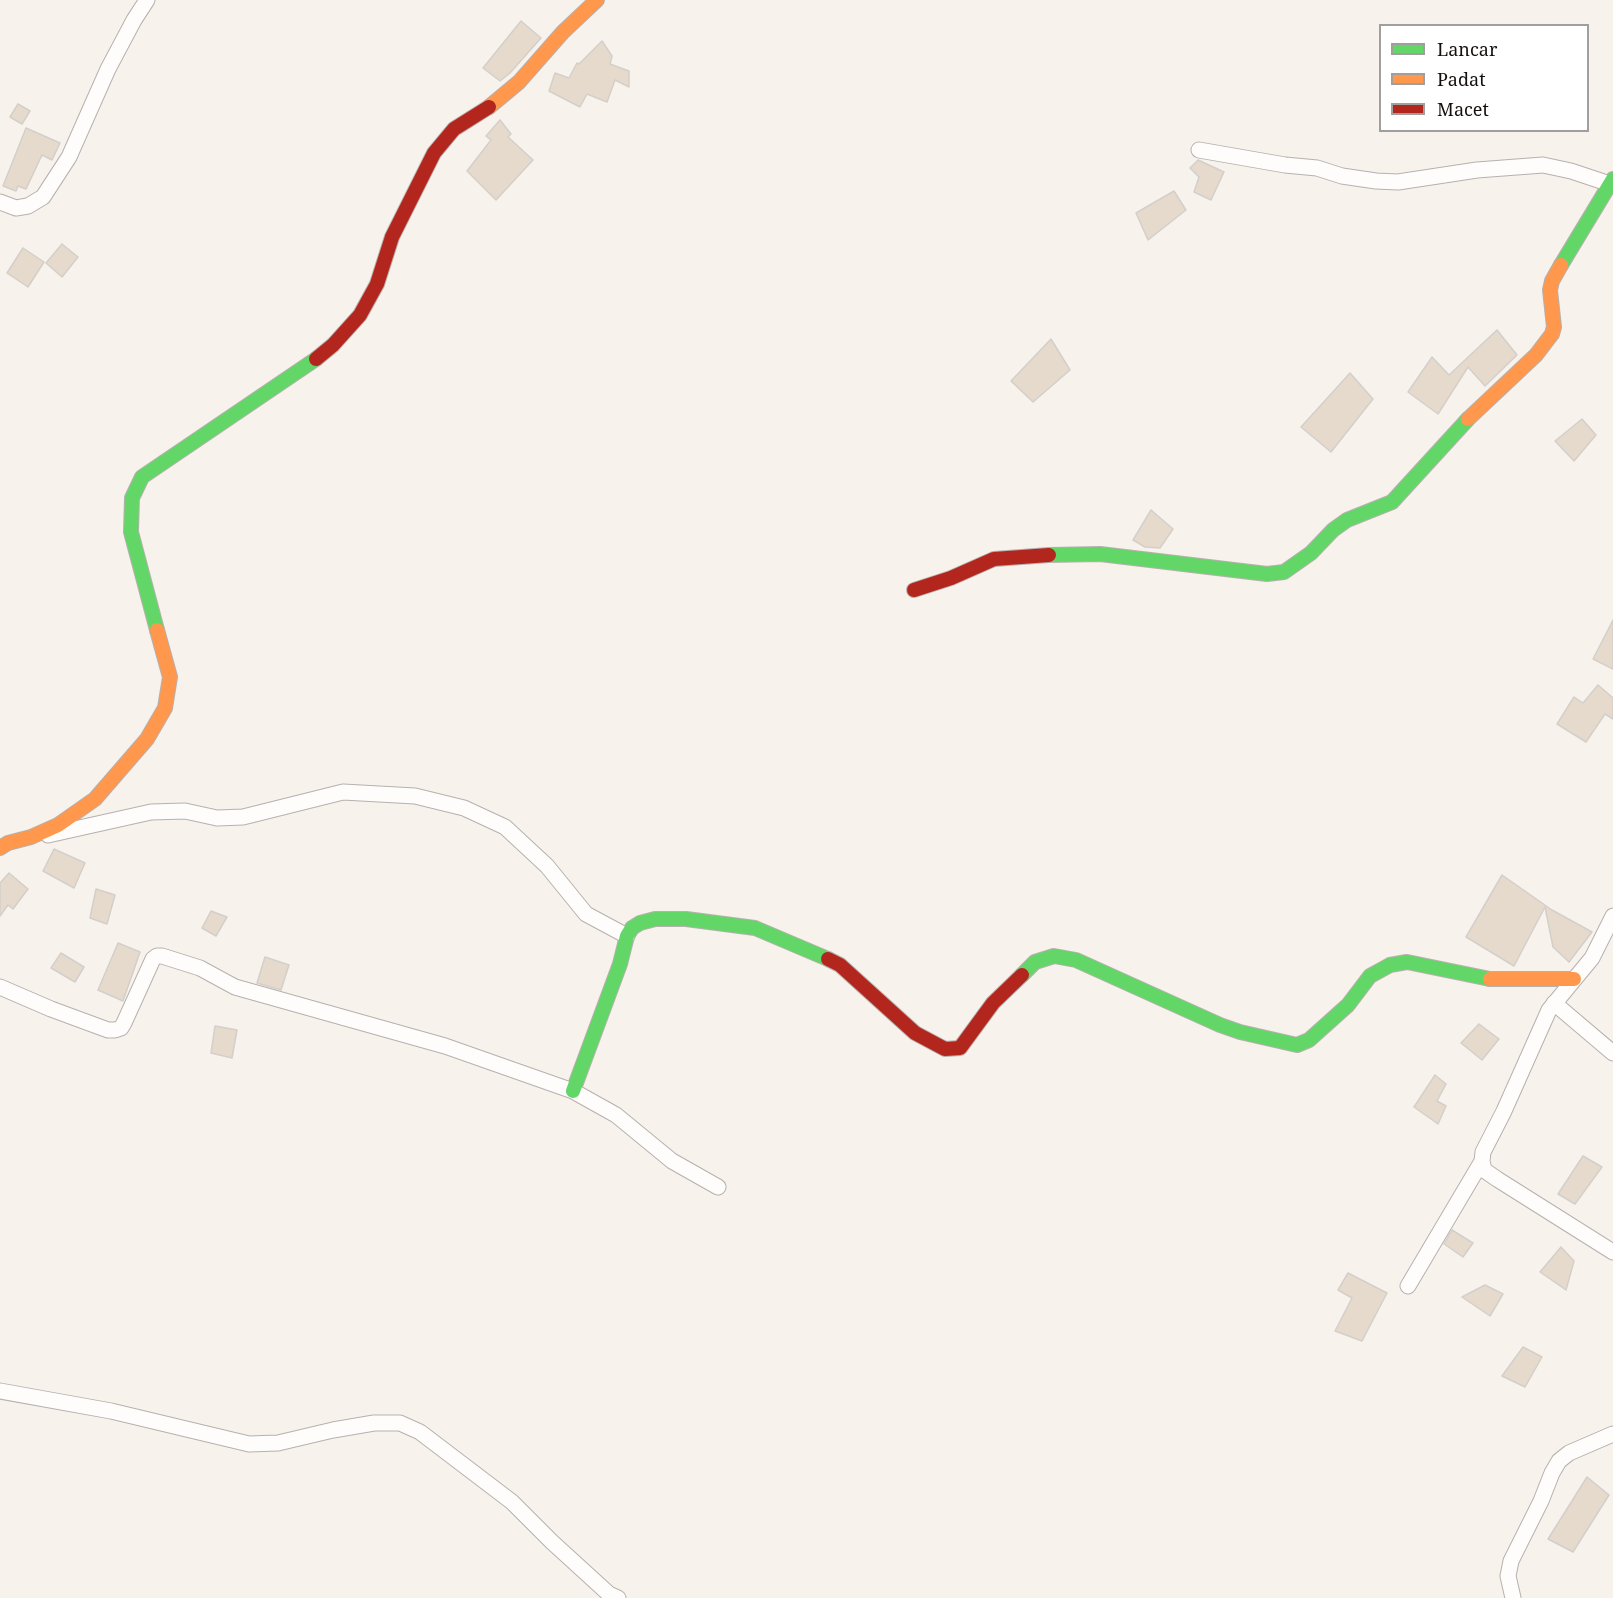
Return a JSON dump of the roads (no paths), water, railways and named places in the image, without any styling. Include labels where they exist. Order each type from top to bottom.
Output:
[{"type":"street","points":[[0,202],[16,208],[28,206],[43,197],[69,157],[108,69],[147,0]]},
{"type":"street","points":[[0,848],[58,825],[94,799],[147,739],[165,708],[170,677],[131,532],[132,498],[142,477],[303,369],[333,345],[360,315],[377,284],[392,237],[434,153],[454,129],[489,107],[519,82],[563,32],[597,0]]},
{"type":"street","points":[[914,590],[951,578],[994,559],[1052,555],[1100,554],[1267,574],[1284,572],[1311,553],[1333,530],[1347,520],[1392,502],[1464,423],[1536,355],[1552,334],[1554,327],[1550,290],[1552,281],[1611,182],[1543,165],[1477,170],[1398,182],[1376,181],[1342,176],[1317,168],[1285,165],[1199,150]]},
{"type":"street","points":[[31,837],[151,812],[185,811],[218,818],[243,817],[342,792],[415,796],[464,808],[505,827],[547,866],[586,914],[627,936]]},
{"type":"street","points":[[1613,916],[1592,958],[1554,1003],[1544,1021],[1483,1152],[1482,1161],[1484,1170],[1613,1252]]},
{"type":"street","points":[[573,1091],[620,964],[627,936],[632,928],[655,919],[686,919],[755,927],[775,934],[840,965],[915,1033],[945,1049],[960,1048],[993,1003],[1035,962],[1054,956],[1076,960],[1220,1025],[1297,1045],[1309,1040],[1348,1005],[1371,975],[1390,965],[1407,962],[1490,980],[1574,980]]},
{"type":"street","points":[[0,987],[51,1009],[108,1030],[115,1030],[121,1028],[124,1023],[153,959],[162,956],[200,968],[235,987],[446,1046],[573,1091],[616,1115],[672,1161],[718,1187]]},
{"type":"street","points":[[1554,1003],[1613,1053]]},
{"type":"street","points":[[1408,1286],[1482,1161]]},
{"type":"street","points":[[0,1390],[111,1411],[249,1444],[278,1443],[374,1423],[400,1423],[420,1432],[512,1502],[609,1594],[618,1598]]},
{"type":"street","points":[[1513,1598],[1508,1576],[1511,1561],[1556,1467],[1569,1453],[1613,1434]]}]
